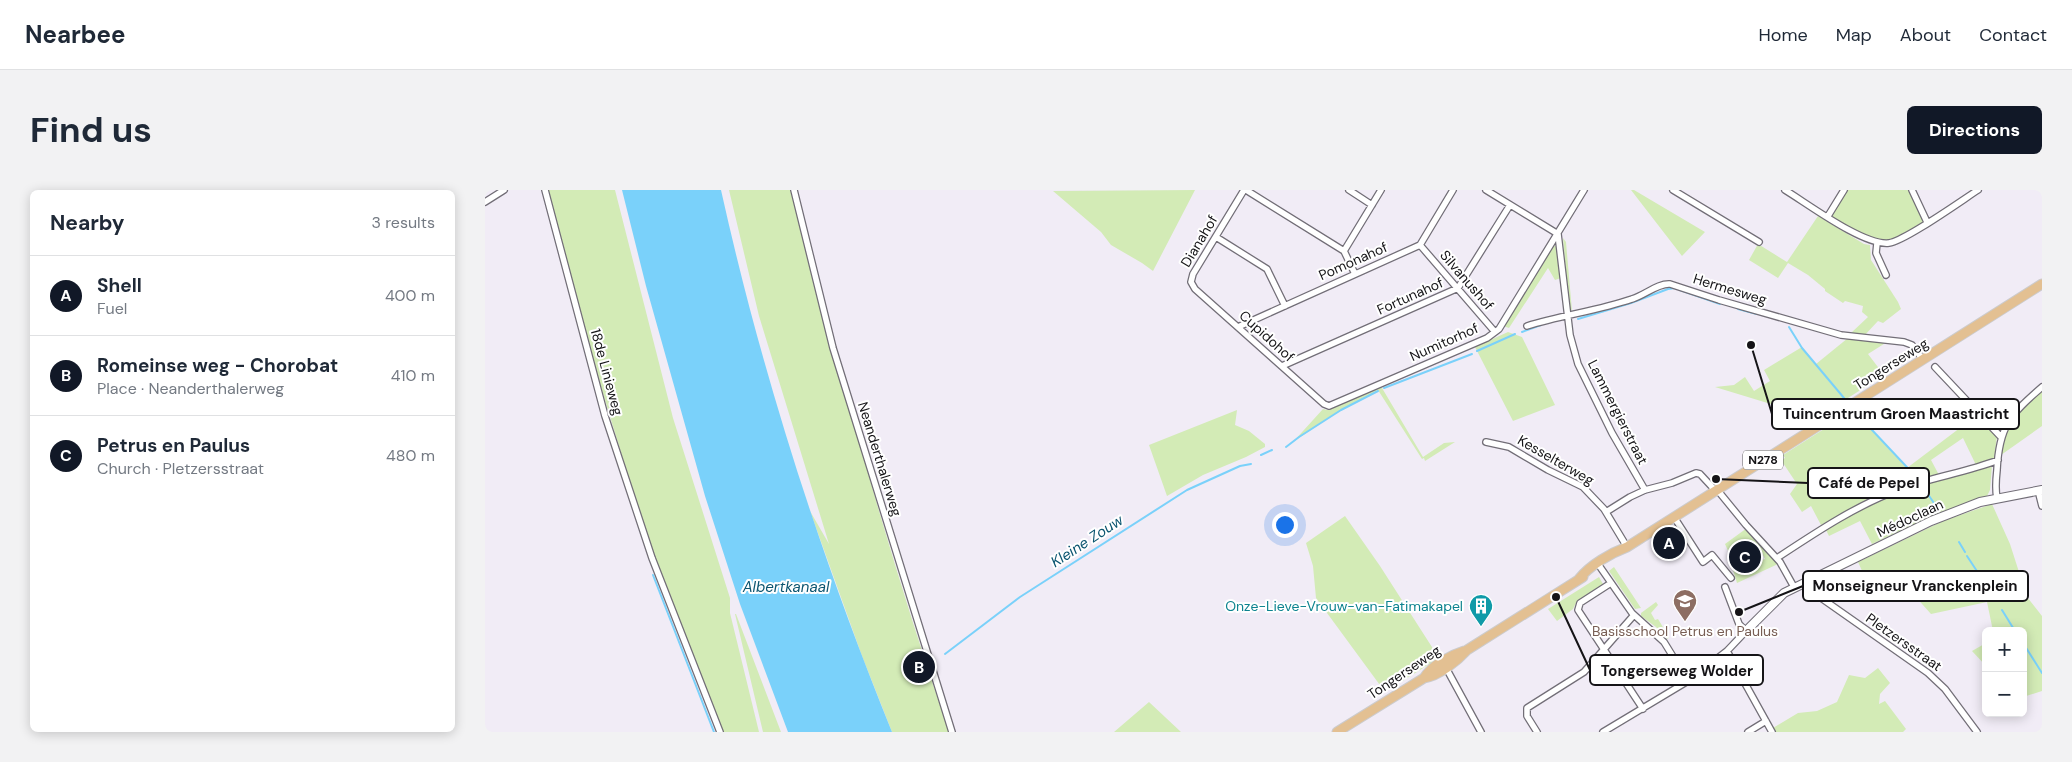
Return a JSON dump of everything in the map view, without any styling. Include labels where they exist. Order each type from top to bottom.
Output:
[{"type":"main road","name":"Tongerseweg","points":[[1337,732],[1424,678],[1429,677],[1444,665],[1458,659],[1467,650],[1579,579],[1588,576],[1599,566],[1622,554],[1627,547],[2042,284]]},
{"type":"street","points":[[485,202],[504,190]]},
{"type":"street","name":"18de Linieweg","points":[[545,190],[605,416],[652,558],[720,732]]},
{"type":"street","name":"Neanderthalerweg","points":[[794,190],[833,348],[952,732]]},
{"type":"street","points":[[1245,190],[1344,251],[1355,274]]},
{"type":"street","name":"Dianahof","points":[[1191,280],[1215,237],[1245,190]]},
{"type":"street","points":[[1349,190],[1372,205]]},
{"type":"street","points":[[1344,251],[1381,190]]},
{"type":"street","points":[[1419,245],[1453,190]]},
{"type":"street","points":[[1486,190],[1558,234]]},
{"type":"street","name":"Numitorhof","points":[[1330,406],[1487,338],[1495,332],[1501,326],[1584,190]]},
{"type":"street","points":[[1673,190],[1759,242]]},
{"type":"street","points":[[1785,190],[1863,237],[1877,243],[1897,241],[1978,190]]},
{"type":"street","points":[[1828,216],[1844,190]]},
{"type":"street","points":[[1912,190],[1927,222]]},
{"type":"street","name":"Fortunahof","points":[[1282,366],[1458,288],[1510,205]]},
{"type":"street","name":"Lammergierstraat","points":[[1558,234],[1573,346],[1587,384],[1619,446],[1645,490]]},
{"type":"street","points":[[1215,237],[1267,269],[1285,306]]},
{"type":"street","points":[[1877,243],[1876,253],[1885,275]]},
{"type":"street","name":"Pomonahof","points":[[1239,327],[1419,245]]},
{"type":"street","name":"Silvanushof","points":[[1419,245],[1495,332]]},
{"type":"street","name":"Cupidohof","points":[[1191,280],[1195,289],[1324,404],[1330,406]]},
{"type":"street","name":"Hermesweg","points":[[1527,326],[1630,300],[1662,283],[1841,335],[1908,344],[1917,350],[1923,360]]},
{"type":"street","points":[[1935,367],[2001,437]]},
{"type":"street","points":[[1997,498],[1997,460],[2001,437],[2013,414],[2042,387]]},
{"type":"street","name":"Kesselterweg","points":[[1486,442],[1509,447],[1549,470],[1579,484],[1597,500],[1627,547]]},
{"type":"street","points":[[1777,558],[1825,527],[1887,494],[1919,483],[1971,470],[1997,460]]},
{"type":"street","points":[[1606,512],[1645,490],[1699,473],[1784,566],[1794,587]]},
{"type":"street","points":[[2040,490],[2042,506]]},
{"type":"street","name":"Médoclaan","points":[[1746,631],[1778,597],[1794,587],[1945,515],[1997,498],[2040,490]]},
{"type":"street","points":[[1674,517],[1703,562],[1712,555],[1731,578]]},
{"type":"street","points":[[1599,566],[1634,615],[1664,642],[1688,681]]},
{"type":"street","name":"Pletzersstraat","points":[[1808,581],[1814,593],[1937,680],[1977,732]]},
{"type":"street","points":[[1611,583],[1580,603],[1578,610],[1643,709]]},
{"type":"street","points":[[1603,732],[1688,681],[1727,651],[1746,631],[1739,624],[1725,587]]},
{"type":"street","points":[[1537,732],[1526,713],[1527,708],[1581,674],[1634,615]]},
{"type":"street","points":[[1727,651],[1772,732]]},
{"type":"street","points":[[1444,665],[1481,732]]},
{"type":"street","points":[[1748,732],[1766,721]]},
{"type":"green space","points":[[546,190],[615,190],[673,418],[730,598],[730,613],[759,732],[721,732],[645,532],[595,367]]},
{"type":"green space","points":[[729,190],[793,190],[865,462],[905,598],[949,732],[892,732],[862,656],[810,511],[829,544],[759,316]]},
{"type":"green space","points":[[1195,190],[1153,271],[1111,245],[1101,232],[1053,191]]},
{"type":"green space","points":[[1631,190],[1634,190],[1705,232],[1682,256]]},
{"type":"green space","points":[[1846,190],[1911,190],[1924,222],[1894,240],[1883,241],[1867,237],[1830,215]]},
{"type":"green space","points":[[1818,216],[1864,244],[1870,245],[1871,260],[1901,309],[1883,323],[1878,321],[1863,337],[1851,333],[1868,317],[1862,312],[1863,306],[1845,301],[1843,303],[1825,291],[1808,275],[1788,263],[1778,278],[1749,260],[1758,244],[1787,262]]},
{"type":"green space","points":[[1563,238],[1566,242],[1572,311],[1569,307]]},
{"type":"green space","points":[[1553,245],[1558,247],[1561,278],[1555,280],[1548,268],[1509,328],[1503,326]]},
{"type":"green space","points":[[1508,332],[1522,337],[1555,405],[1513,421],[1475,347]]},
{"type":"green space","points":[[1848,338],[1887,342],[1868,354],[1884,375],[1815,419],[1803,405],[1785,416],[1783,414],[1778,416],[1774,405],[1715,387],[1734,385],[1745,377],[1754,391],[1770,381],[1764,370],[1802,347],[1816,364]]},
{"type":"green space","points":[[1376,388],[1382,388],[1423,457],[1444,443],[1455,442],[1425,461],[1424,458],[1422,459],[1378,390],[1331,416],[1293,442],[1323,409],[1327,410]]},
{"type":"green space","points":[[2042,390],[2042,426],[2001,455],[2005,435],[2015,419]]},
{"type":"green space","points":[[1237,410],[1235,425],[1249,431],[1265,444],[1265,447],[1203,475],[1167,496],[1149,445]]},
{"type":"green space","points":[[1854,410],[1907,468],[1977,415],[1997,436],[1994,460],[1976,465],[1963,438],[1931,460],[1939,475],[1866,501],[1821,525],[1811,506],[1802,512],[1790,494],[1797,484],[1781,460],[1785,458],[1783,455]]},
{"type":"green space","points":[[1992,465],[1990,490],[1987,496],[1941,512],[1872,544],[1860,521],[1829,536],[1825,528],[1859,509],[1902,490]]},
{"type":"green space","points":[[1992,504],[2010,544],[2027,597],[2042,616],[2042,691],[2027,696],[2027,627],[1992,627],[1987,602],[1931,614],[1896,575],[1868,584],[1858,562],[1943,521]]},
{"type":"green space","points":[[1345,516],[1380,566],[1439,658],[1385,692],[1316,598],[1313,566],[1306,543]]},
{"type":"green space","points":[[1747,528],[1778,564],[1737,583],[1733,570],[1765,559],[1762,553],[1760,554],[1760,548],[1756,544],[1730,555],[1725,544]]},
{"type":"green space","points":[[1614,567],[1641,608],[1635,609],[1609,571]]},
{"type":"green space","points":[[1599,577],[1603,584],[1577,601],[1573,609],[1557,621],[1548,609]]},
{"type":"green space","points":[[1656,602],[1658,605],[1651,613],[1655,620],[1658,619],[1669,637],[1667,639],[1656,627],[1641,616],[1641,613]]},
{"type":"green space","points":[[736,614],[781,732],[763,732]]},
{"type":"green space","points":[[1982,645],[1982,662],[1972,651]]},
{"type":"green space","points":[[1878,668],[1890,683],[1880,694],[1879,704],[1885,701],[1906,729],[1903,732],[1775,732],[1773,728],[1798,713],[1817,711],[1837,702],[1849,675],[1865,678]]},
{"type":"green space","points":[[1149,702],[1181,732],[1114,732]]},
{"type":"water","name":"Albertkanaal","points":[[622,190],[721,190],[755,328],[795,465],[841,600],[892,732],[788,732],[740,604],[705,496],[646,286]]},
{"type":"waterway","name":"Kleine Zouw","points":[[1578,319],[1675,288]]},
{"type":"waterway","name":"Kleine Zouw","points":[[1680,290],[1720,304]]},
{"type":"waterway","name":"Kleine Zouw","points":[[1738,309],[1757,314]]},
{"type":"waterway","name":"Kleine Zouw","points":[[1522,332],[1541,325]]},
{"type":"waterway","name":"Kleine Zouw","points":[[1789,327],[1802,348],[1844,398]]},
{"type":"waterway","name":"Kleine Zouw","points":[[1477,351],[1515,334]]},
{"type":"waterway","name":"Kleine Zouw","points":[[1384,388],[1472,354]]},
{"type":"waterway","name":"Kleine Zouw","points":[[1286,447],[1341,410],[1378,391]]},
{"type":"waterway","name":"Kleine Zouw","points":[[1857,414],[1919,480]]},
{"type":"waterway","name":"Kleine Zouw","points":[[1261,455],[1272,450]]},
{"type":"waterway","name":"Kleine Zouw","points":[[945,654],[1020,597],[1187,490],[1240,466],[1251,464]]},
{"type":"waterway","name":"Kleine Zouw","points":[[1923,487],[1938,509]]},
{"type":"waterway","name":"Kleine Zouw","points":[[1959,542],[1965,552]]},
{"type":"waterway","name":"Kleine Zouw","points":[[1967,556],[1990,591]]},
{"type":"waterway","points":[[653,575],[714,732]]},
{"type":"waterway","name":"Kleine Zouw","points":[[2002,610],[2013,627]]},
{"type":"waterway","name":"Kleine Zouw","points":[[2027,649],[2042,673]]},
{"type":"place","name":"Tuincentrum Groen Maastricht","points":[[1751,345]]},
{"type":"place","name":"Café de Pepel","points":[[1716,479]]},
{"type":"place","name":"Shell","points":[[1669,543]]},
{"type":"place","name":"Petrus en Paulus","points":[[1745,557]]},
{"type":"place","name":"Tongerseweg Wolder","points":[[1556,597]]},
{"type":"place","name":"Monseigneur Vranckenplein","points":[[1739,612]]},
{"type":"place","name":"Basisschool Petrus en Paulus","points":[[1685,622]]},
{"type":"place","name":"Onze-Lieve-Vrouw-van-Fatimakapel","points":[[1481,627]]},
{"type":"place","name":"Romeinse weg - Chorobat","points":[[919,667]]}]
